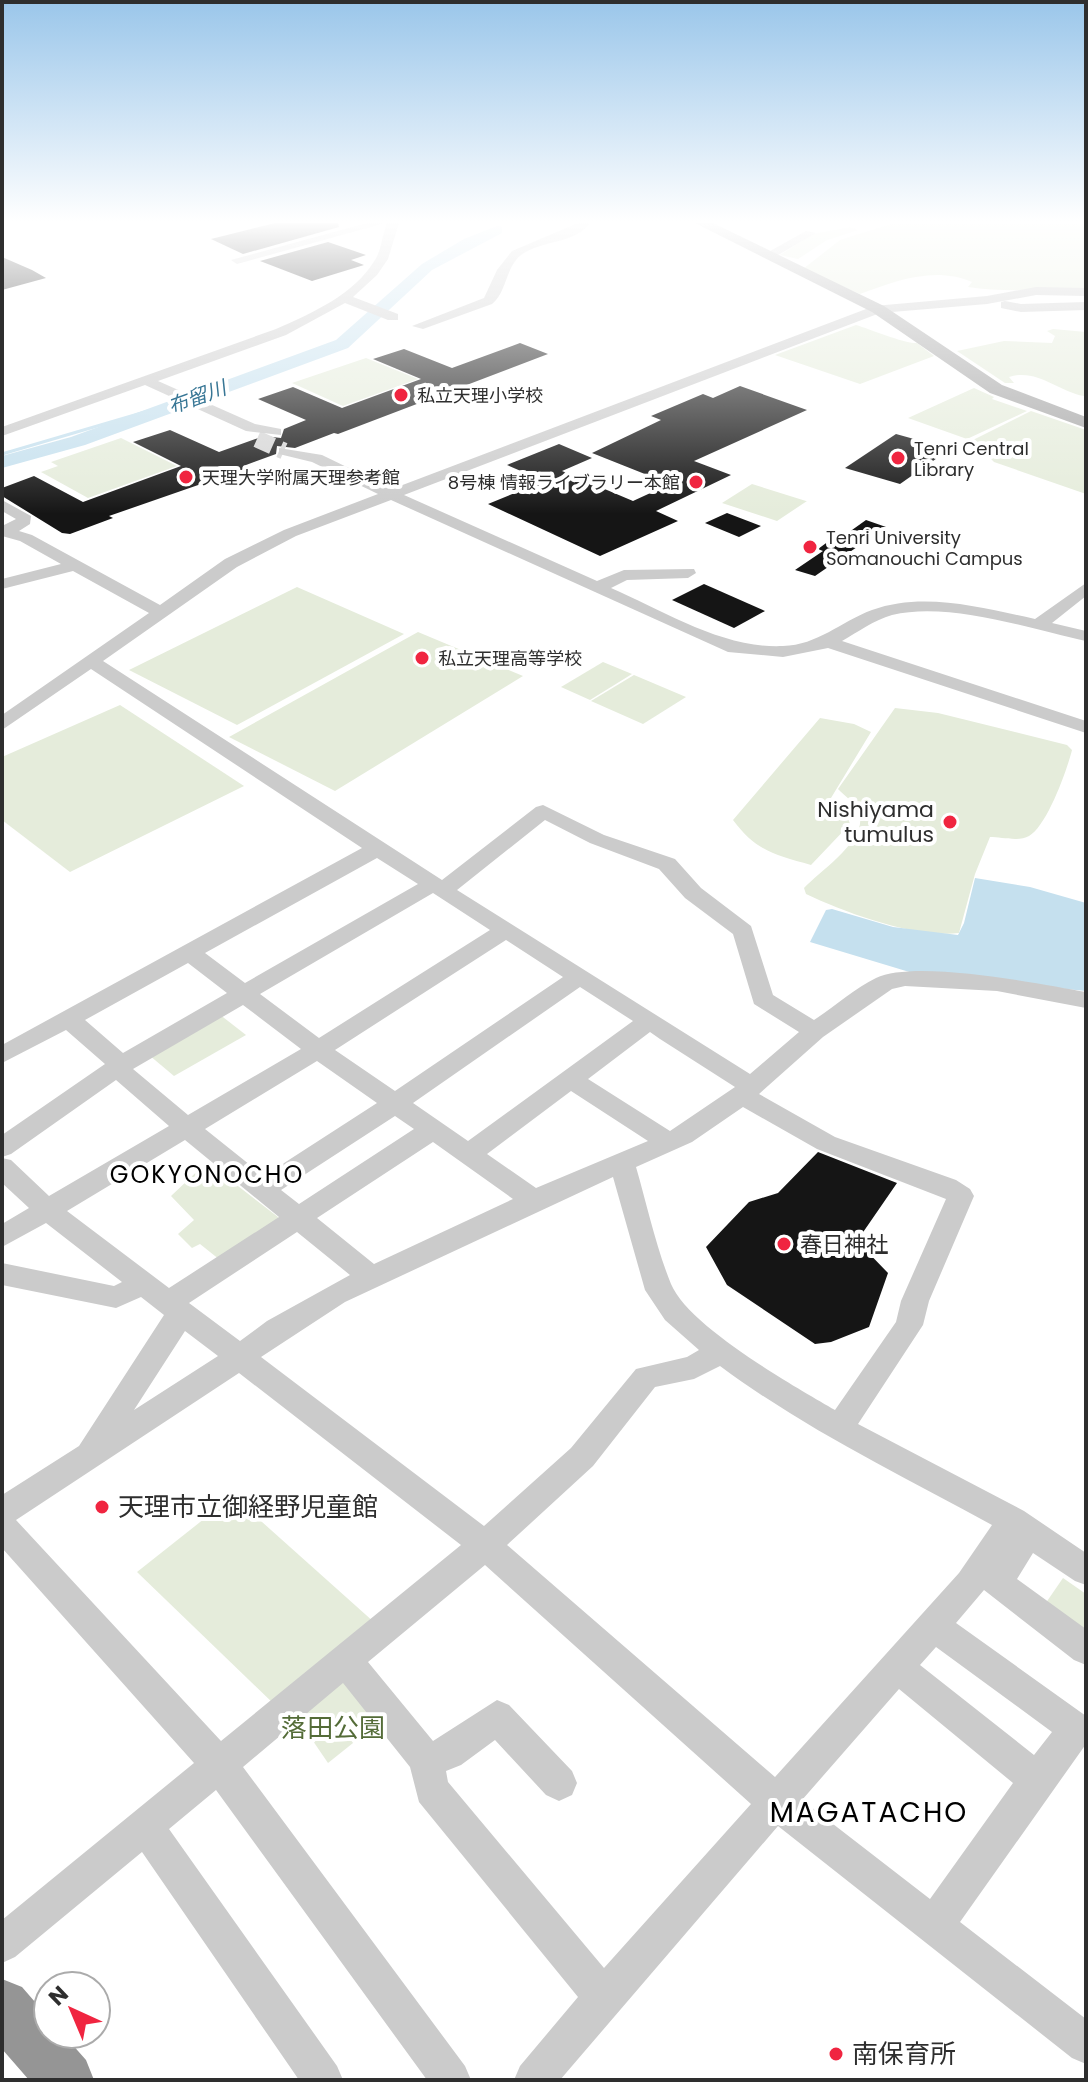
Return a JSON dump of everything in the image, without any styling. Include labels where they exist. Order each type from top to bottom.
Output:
[{"type":"highway","points":[[2,2007],[66,2080]]},
{"type":"main road","points":[[894,320],[996,389],[1086,423]]},
{"type":"street","points":[[2,432],[281,332],[304,320]]},
{"type":"street","points":[[418,326],[434,320]]},
{"type":"street","points":[[2,724],[249,552],[290,533],[849,320]]},
{"type":"street","points":[[145,380],[254,433],[276,432]]},
{"type":"street","points":[[302,445],[317,458]]},
{"type":"street","points":[[284,451],[317,458],[596,588],[734,648],[782,652],[828,642],[864,618],[919,607],[970,613],[1086,636]]},
{"type":"street","points":[[2,505],[23,516],[24,521],[5,531]]},
{"type":"street","points":[[5,531],[161,612]]},
{"type":"street","points":[[2,584],[75,565]]},
{"type":"street","points":[[596,588],[624,575],[688,573]]},
{"type":"street","points":[[1037,626],[1086,588]]},
{"type":"street","points":[[899,589],[970,613]]},
{"type":"street","points":[[828,642],[1086,727]]},
{"type":"street","points":[[91,661],[377,849],[650,1021],[746,1091],[826,1143],[947,1187],[961,1196],[915,1301],[909,1325],[839,1428]]},
{"type":"street","points":[[2,1148],[119,1066],[439,886],[543,811],[597,839],[667,864],[693,893],[743,931],[762,999],[815,1031]]},
{"type":"street","points":[[2,1055],[191,954],[377,849]]},
{"type":"street","points":[[2,1237],[318,1050],[507,929]]},
{"type":"street","points":[[191,954],[318,1050],[534,1200]]},
{"type":"street","points":[[263,1189],[397,1102],[580,976]]},
{"type":"street","points":[[2,1512],[241,1356],[277,1329],[335,1294],[534,1200],[670,1143],[746,1091],[815,1031],[885,983],[905,979],[997,984],[1086,1000]]},
{"type":"street","points":[[69,1019],[186,1127],[371,1277]]},
{"type":"street","points":[[469,1154],[650,1021]]},
{"type":"street","points":[[570,1079],[670,1143]]},
{"type":"street","points":[[88,1455],[174,1307],[298,1218],[434,1129]]},
{"type":"street","points":[[622,1164],[659,1290],[675,1312],[720,1352],[839,1428],[1021,1526],[1086,1571]]},
{"type":"street","points":[[2,1167],[46,1209],[485,1545],[776,1802],[1086,2044]]},
{"type":"street","points":[[2,1274],[116,1297],[143,1284]]},
{"type":"street","points":[[2,1944],[485,1545],[582,1457],[646,1377],[694,1367],[720,1352]]},
{"type":"street","points":[[2,1526],[218,1763],[451,2080]]},
{"type":"street","points":[[534,2080],[603,1997],[1021,1526]]},
{"type":"street","points":[[1021,1526],[997,1583],[1086,1649]]},
{"type":"street","points":[[933,1626],[1076,1729],[934,1926]]},
{"type":"street","points":[[346,1660],[426,1760],[432,1790],[603,1997]]},
{"type":"street","points":[[897,1667],[1037,1780]]},
{"type":"street","points":[[426,1760],[449,1753],[497,1717],[559,1783]]},
{"type":"street","points":[[145,1825],[323,2080]]},
{"type":"green space","points":[[856,325],[917,343],[934,356],[860,384],[775,355]]},
{"type":"green space","points":[[1047,331],[1086,332],[1086,400],[1084,396],[1029,375],[1009,377],[1014,383],[1005,383],[957,351],[1004,341],[1052,343],[1055,336]]},
{"type":"green space","points":[[366,358],[418,379],[343,406],[292,383]]},
{"type":"green space","points":[[974,388],[994,397],[992,399],[1027,411],[967,439],[908,418]]},
{"type":"green space","points":[[1031,411],[1086,430],[1086,494],[994,462],[973,440]]},
{"type":"green space","points":[[121,438],[177,466],[88,498],[41,472],[58,466],[51,462]]},
{"type":"green space","points":[[752,484],[807,501],[777,521],[722,503]]},
{"type":"green space","points":[[297,587],[404,634],[237,725],[129,670]]},
{"type":"green space","points":[[418,632],[523,676],[335,791],[229,737]]},
{"type":"green space","points":[[603,662],[632,674],[590,700],[561,687]]},
{"type":"green space","points":[[634,675],[686,697],[643,724],[591,701]]},
{"type":"green space","points":[[120,705],[244,786],[70,872],[2,820],[2,757]]},
{"type":"green space","name":"Nishiyama tumulus","points":[[895,708],[938,713],[1067,745],[1072,750],[1055,797],[1036,830],[1020,839],[990,837],[975,874],[959,933],[941,934],[901,928],[822,901],[806,894],[804,888],[841,854],[857,833],[859,813],[838,789]]},
{"type":"green space","points":[[820,718],[854,724],[871,732],[831,798],[846,812],[850,824],[811,865],[758,845],[733,820]]},
{"type":"green space","points":[[219,1014],[246,1035],[174,1076],[149,1055]]},
{"type":"green space","points":[[207,1162],[278,1217],[277,1229],[225,1264],[200,1244],[192,1248],[178,1234],[194,1220],[171,1196]]},
{"type":"green space","points":[[233,1496],[375,1623],[276,1706],[137,1572]]},
{"type":"green space","points":[[1063,1578],[1086,1594],[1086,1645],[1041,1610]]},
{"type":"green space","name":"落田公園","points":[[345,1676],[377,1711],[367,1719],[373,1727],[328,1763],[296,1716]]},
{"type":"water","points":[[975,878],[1030,887],[1086,903],[1086,991],[916,974],[810,942],[826,910],[832,909],[893,927],[958,935]]},
{"type":"building","points":[[520,343],[548,354],[338,434],[295,448],[277,446],[276,454],[246,465],[250,467],[109,516],[113,518],[70,534],[62,533],[2,496],[2,488],[34,476],[83,502],[181,466],[133,442],[170,430],[219,452],[264,436],[281,438],[284,429],[306,420],[258,399],[293,387],[342,408],[421,379],[373,359],[404,349],[452,368]]},
{"type":"building","points":[[740,386],[807,410],[694,461],[731,475],[656,511],[678,521],[600,556],[488,504],[544,481],[507,465],[559,444],[592,458],[562,471],[633,501],[670,484],[592,453],[661,420],[651,416],[703,394],[713,398]]},
{"type":"building","name":"Tenri Central Library","points":[[896,434],[950,449],[900,484],[845,468]]},
{"type":"building","points":[[727,513],[761,526],[739,537],[705,523]]},
{"type":"building","points":[[866,520],[886,527],[815,576],[795,570],[823,551],[818,549],[833,538],[838,540]]},
{"type":"building","points":[[704,584],[765,611],[734,628],[672,600]]},
{"type":"building","name":"春日神社","points":[[818,1152],[897,1183],[857,1241],[888,1273],[869,1327],[831,1342],[815,1344],[727,1285],[706,1247],[749,1202],[778,1193]]},
{"type":"waterway","name":"布留川","points":[[2,462],[78,441],[342,344],[369,320]]},
{"type":"waterway","points":[[2,454],[172,404]]},
{"type":"tunnel","points":[[257,439],[284,451]]},
{"type":"place","name":"私立天理小学校","points":[[401,395]]},
{"type":"place","name":"Tenri Central Library","points":[[898,458]]},
{"type":"place","name":"天理大学附属天理参考館","points":[[186,477]]},
{"type":"place","name":"8号棟 情報ライブラリー本館","points":[[696,482]]},
{"type":"place","name":"Tenri University Somanouchi Campus","points":[[810,547]]},
{"type":"place","name":"私立天理高等学校","points":[[422,658]]},
{"type":"place","name":"Nishiyama tumulus","points":[[950,822]]},
{"type":"place","name":"春日神社","points":[[784,1244]]},
{"type":"place","name":"天理市立御経野児童館","points":[[102,1507]]},
{"type":"place","name":"南保育所","points":[[836,2054]]},
{"type":"district","name":"GOKYONOCHO","points":[[207,1174]]},
{"type":"district","name":"MAGATACHO","points":[[869,1812]]}]
